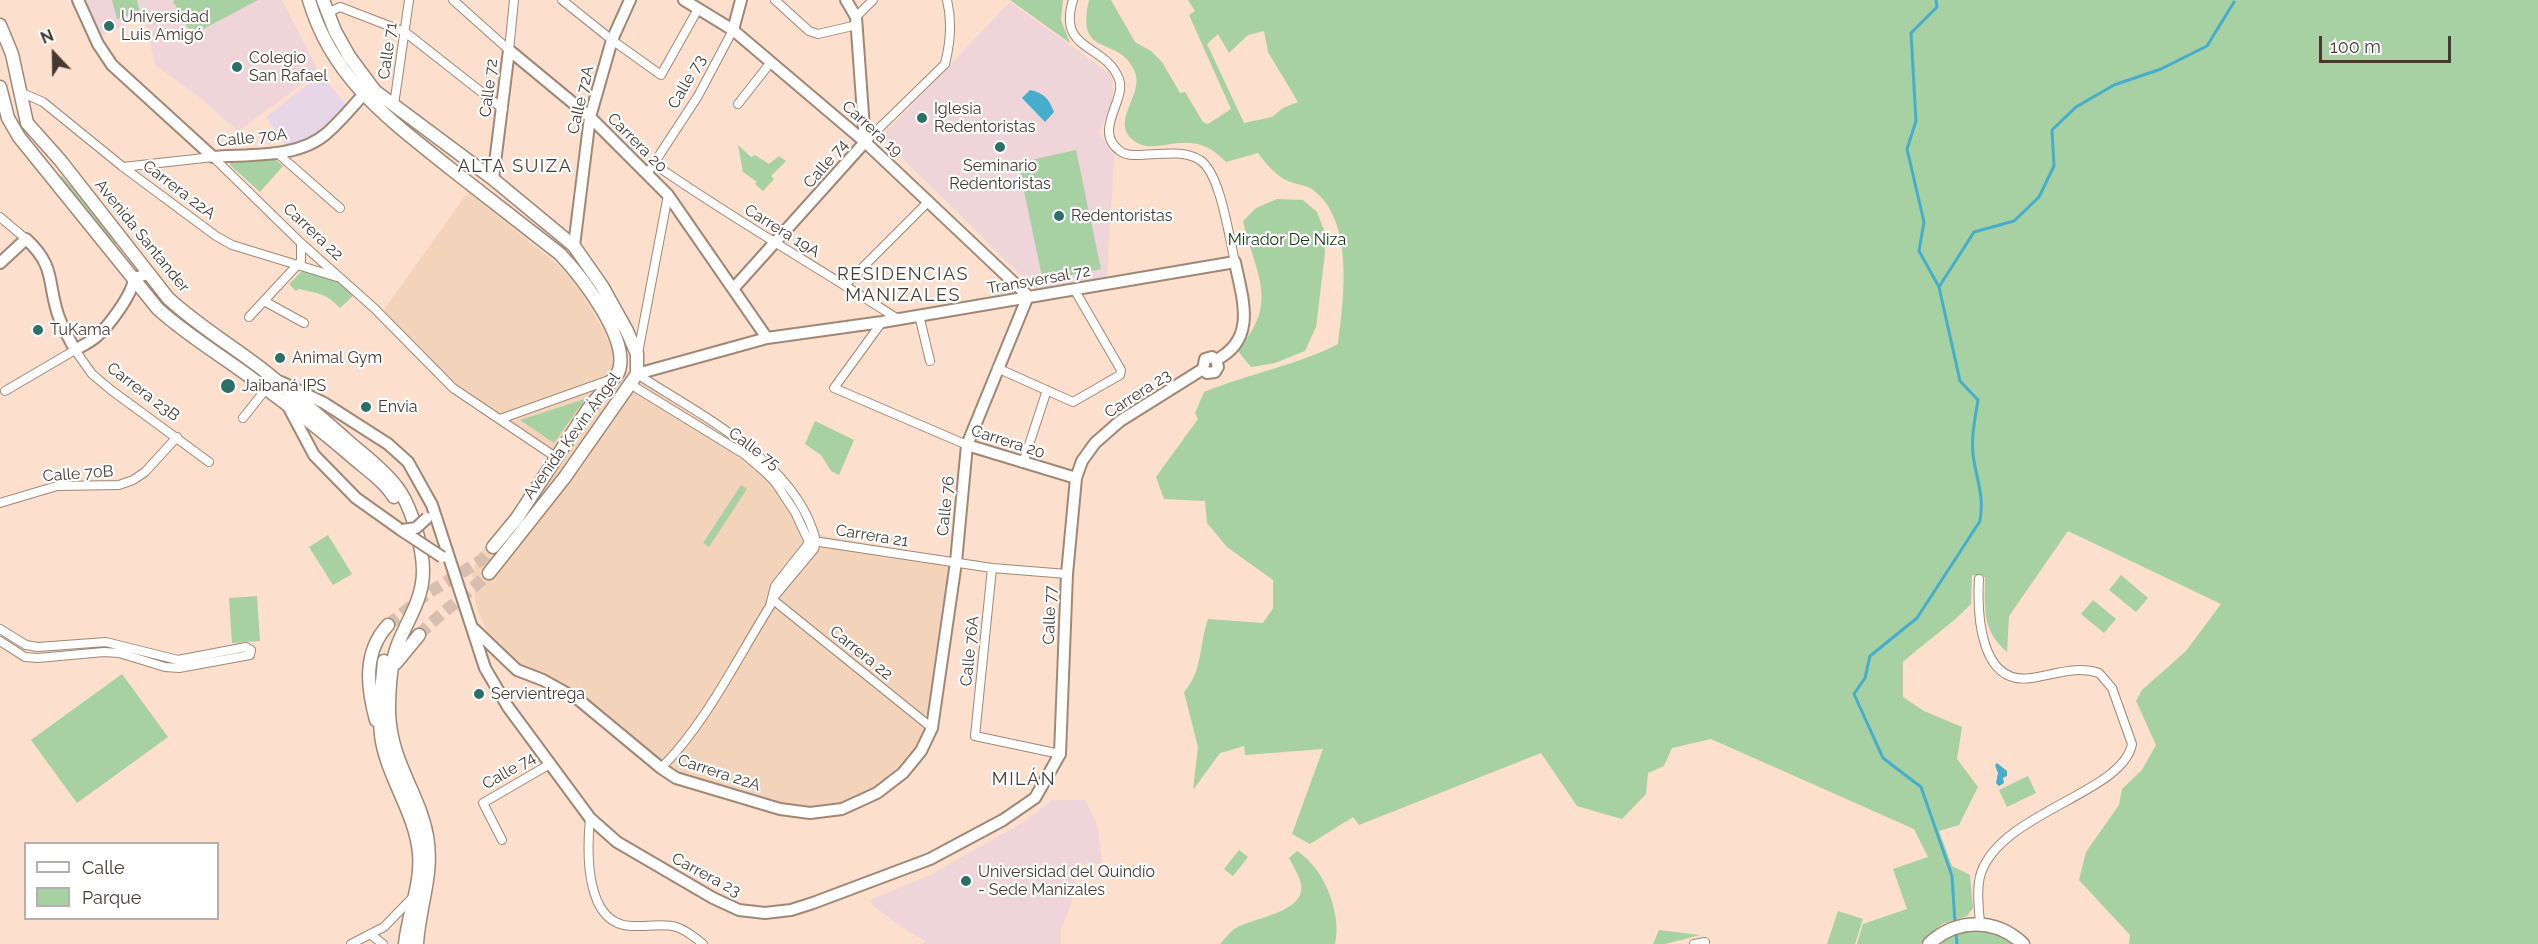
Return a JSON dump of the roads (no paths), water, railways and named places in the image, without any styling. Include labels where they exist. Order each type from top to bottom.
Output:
[{"type":"main road","points":[[300,0],[316,23]]},
{"type":"main road","name":"Avenida Kevin Ángel","points":[[309,0],[316,23],[337,61],[363,95],[402,130],[560,254],[577,272],[591,293],[621,351],[621,366],[613,379],[588,409],[517,518],[493,548]]},
{"type":"main road","name":"Avenida Kevin Ángel","points":[[323,0],[328,6],[335,32],[375,91],[493,179],[574,246],[607,295],[637,354],[634,379],[565,477],[489,573]]},
{"type":"main road","name":"Avenida Santander","points":[[0,25],[12,54],[18,91],[27,123],[60,160],[148,274],[184,313],[269,384],[289,408]]},
{"type":"main road","name":"Avenida Santander","points":[[0,87],[4,119],[135,285],[176,325],[269,384]]},
{"type":"main road","points":[[269,384],[387,476],[397,487],[409,510],[421,553],[421,592],[398,643],[391,672],[391,734],[399,766],[423,820],[430,852],[428,880],[417,944]]},
{"type":"main road","points":[[289,408],[319,427],[391,491],[414,552],[416,569],[413,591],[384,659],[381,735]]},
{"type":"main road","points":[[588,409],[598,411],[603,420]]},
{"type":"main road","points":[[572,432],[577,443],[588,445]]},
{"type":"main road","points":[[388,625],[374,648],[368,679],[369,694],[391,769],[416,835],[419,854],[405,944]]},
{"type":"main road","points":[[391,672],[402,654],[419,634]]},
{"type":"main road","points":[[1929,944],[1946,932],[1966,925],[1980,924],[2007,931],[2023,944]]},
{"type":"main road","points":[[398,944],[407,927]]},
{"type":"street","name":"Carrera 22","points":[[78,0],[98,44],[112,65],[213,157],[301,243],[374,308],[453,388],[557,458]]},
{"type":"street","name":"Calle 71","points":[[394,105],[409,0]]},
{"type":"street","name":"Carrera 20","points":[[453,0],[590,117],[668,195],[767,338]]},
{"type":"street","name":"Calle 72","points":[[493,179],[514,0]]},
{"type":"street","points":[[562,0],[661,75],[698,9]]},
{"type":"street","name":"Calle 72A","points":[[574,246],[590,117],[612,40],[630,0]]},
{"type":"street","name":"Carrera 19","points":[[684,0],[733,30],[865,142],[1028,296]]},
{"type":"street","name":"Calle 73","points":[[647,174],[698,96],[733,30],[741,0]]},
{"type":"street","points":[[774,0],[809,31],[818,34],[856,21],[873,0]]},
{"type":"street","points":[[846,0],[856,21],[865,142]]},
{"type":"street","name":"Calle 74","points":[[733,289],[776,244],[865,142],[945,64],[949,48],[949,10],[946,0]]},
{"type":"street","name":"Carrera 23","points":[[1072,0],[1068,23],[1073,34],[1079,42],[1110,65],[1119,78],[1121,87],[1110,117],[1109,129],[1119,151],[1129,155],[1179,153],[1191,156],[1209,168],[1215,181],[1245,312],[1245,324],[1232,350],[1216,360],[1218,367],[1215,372],[1207,373],[1203,369],[1106,432],[1082,461],[1076,478]]},
{"type":"street","points":[[328,6],[340,8],[405,32],[503,109]]},
{"type":"street","points":[[738,104],[771,62]]},
{"type":"street","name":"Carrera 22A","points":[[18,91],[43,102],[123,167],[216,236],[232,245],[339,277]]},
{"type":"street","name":"Calle 70A","points":[[123,167],[299,148],[320,138],[363,95]]},
{"type":"street","points":[[276,152],[340,208]]},
{"type":"street","name":"Carrera 19A","points":[[654,164],[776,244],[898,319]]},
{"type":"street","points":[[637,354],[668,195]]},
{"type":"street","points":[[844,285],[929,201]]},
{"type":"street","name":"Carrera 23B","points":[[0,217],[41,253],[46,262],[60,320],[75,350],[92,374],[209,462]]},
{"type":"street","points":[[0,263],[26,239]]},
{"type":"street","points":[[249,317],[297,266],[303,253],[301,243]]},
{"type":"street","name":"Transversal 72","points":[[634,379],[767,338],[882,322],[1235,262]]},
{"type":"street","points":[[5,391],[96,337],[111,322],[135,285],[148,274]]},
{"type":"street","points":[[997,368],[1071,402],[1077,402],[1120,375],[1121,370],[1074,289]]},
{"type":"street","name":"Calle 76","points":[[932,729],[956,562],[968,445],[997,368],[1028,296]]},
{"type":"street","points":[[264,301],[304,323]]},
{"type":"street","points":[[919,315],[930,361]]},
{"type":"street","name":"Carrera 20","points":[[882,322],[834,388],[968,445],[1076,478]]},
{"type":"street","points":[[500,419],[613,379]]},
{"type":"street","name":"Calle 75","points":[[634,379],[744,454],[765,472],[775,482],[812,541]]},
{"type":"street","name":"Carrera 21","points":[[634,379],[749,447],[770,465],[801,507],[812,541],[992,568],[1067,574]]},
{"type":"street","points":[[243,418],[269,384]]},
{"type":"street","name":"Avenida Santander","points":[[269,384],[324,402],[398,452],[415,472],[432,505]]},
{"type":"street","points":[[1023,463],[1047,390]]},
{"type":"street","name":"Avenida Santander","points":[[289,408],[314,455],[356,498],[398,527]]},
{"type":"street","name":"Calle 70B","points":[[0,503],[57,486],[119,484],[133,480],[145,472],[177,437]]},
{"type":"street","name":"Calle 77","points":[[1060,754],[1067,574],[1076,478]]},
{"type":"street","points":[[398,527],[416,528],[427,518],[432,505]]},
{"type":"street","name":"Carrera 23","points":[[432,505],[474,629],[478,649],[493,684],[590,818],[617,842],[738,910],[765,913],[792,910],[930,859],[1003,820],[1035,798],[1060,754]]},
{"type":"street","name":"Carrera 23","points":[[398,527],[442,557],[452,568]]},
{"type":"street","points":[[661,768],[675,755],[698,723],[772,599],[814,549],[812,541]]},
{"type":"street","name":"Calle 76A","points":[[992,568],[975,736],[1060,754]]},
{"type":"street","points":[[1979,579],[1978,623],[1982,640],[2003,671],[2015,678],[2031,678],[2069,670],[2099,673],[2112,688],[2132,744],[2124,761],[2112,774],[2027,823],[2009,837],[1990,859],[1982,872],[1979,884],[1980,924]]},
{"type":"street","name":"Carrera 22","points":[[772,599],[932,729]]},
{"type":"street","points":[[0,629],[26,645],[38,647],[106,642],[178,660],[246,647],[251,650],[250,655],[179,668],[165,667],[120,653],[26,657],[0,641]]},
{"type":"street","name":"Carrera 22A","points":[[474,629],[517,670],[543,680],[579,700],[676,778],[780,809],[810,813],[842,809],[877,793],[903,773],[921,751],[932,729]]},
{"type":"street","name":"Calle 74","points":[[502,840],[483,803],[550,764]]},
{"type":"street","points":[[590,818],[589,837],[593,887],[597,902],[605,915],[615,922],[629,926],[663,923],[680,927],[704,944]]},
{"type":"street","points":[[351,944],[395,917],[413,897]]},
{"type":"street","points":[[370,934],[382,944]]},
{"type":"street","points":[[1694,944],[1706,942]]},
{"type":"water","points":[[1030,90],[1042,95],[1052,107],[1054,112],[1045,122],[1022,98]]},
{"type":"water","points":[[1997,763],[2007,771],[2007,776],[2003,778],[2004,783],[1999,786],[1996,783],[1998,773],[1995,765]]},
{"type":"waterway","points":[[1936,0],[1937,7],[1911,33],[1916,121],[1907,149],[1924,222],[1919,251],[1939,287],[1960,381],[1978,400],[1973,446],[1981,498],[1980,521],[1917,618],[1870,656],[1865,678],[1854,694],[1883,758],[1921,787],[1952,876],[1955,923]]},
{"type":"waterway","points":[[1939,287],[1974,232],[2014,221],[2039,197],[2054,166],[2052,130],[2076,107],[2114,85],[2161,69],[2207,46],[2234,2]]},
{"type":"waterway","points":[[1956,933],[1957,944]]},
{"type":"tunnel","points":[[388,625],[428,593],[482,560],[493,547]]},
{"type":"tunnel","points":[[419,635],[489,573]]},
{"type":"place","name":"Universidad Luis Amigó","points":[[109,26]]},
{"type":"place","name":"Colegio San Rafael","points":[[237,67]]},
{"type":"place","name":"Iglesia Redentoristas","points":[[922,118]]},
{"type":"place","name":"Seminario Redentoristas","points":[[1000,147]]},
{"type":"place","name":"Redentoristas","points":[[1059,216]]},
{"type":"place","name":"TuKama","points":[[38,330]]},
{"type":"place","name":"Animal Gym","points":[[280,358]]},
{"type":"place","name":"Jaibaná IPS","points":[[228,386]]},
{"type":"place","name":"Envia","points":[[366,407]]},
{"type":"place","name":"Servientrega","points":[[479,694]]},
{"type":"place","name":"Universidad del Quindío - Sede Manizales","points":[[966,881]]},
{"type":"district","name":"ALTA SUIZA","points":[[515,167]]},
{"type":"district","name":"RESIDENCIAS MANIZALES","points":[[903,285]]},
{"type":"district","name":"MILÁN","points":[[1024,780]]},
{"type":"park label","name":"Mirador De Niza","points":[[1287,240]]}]
